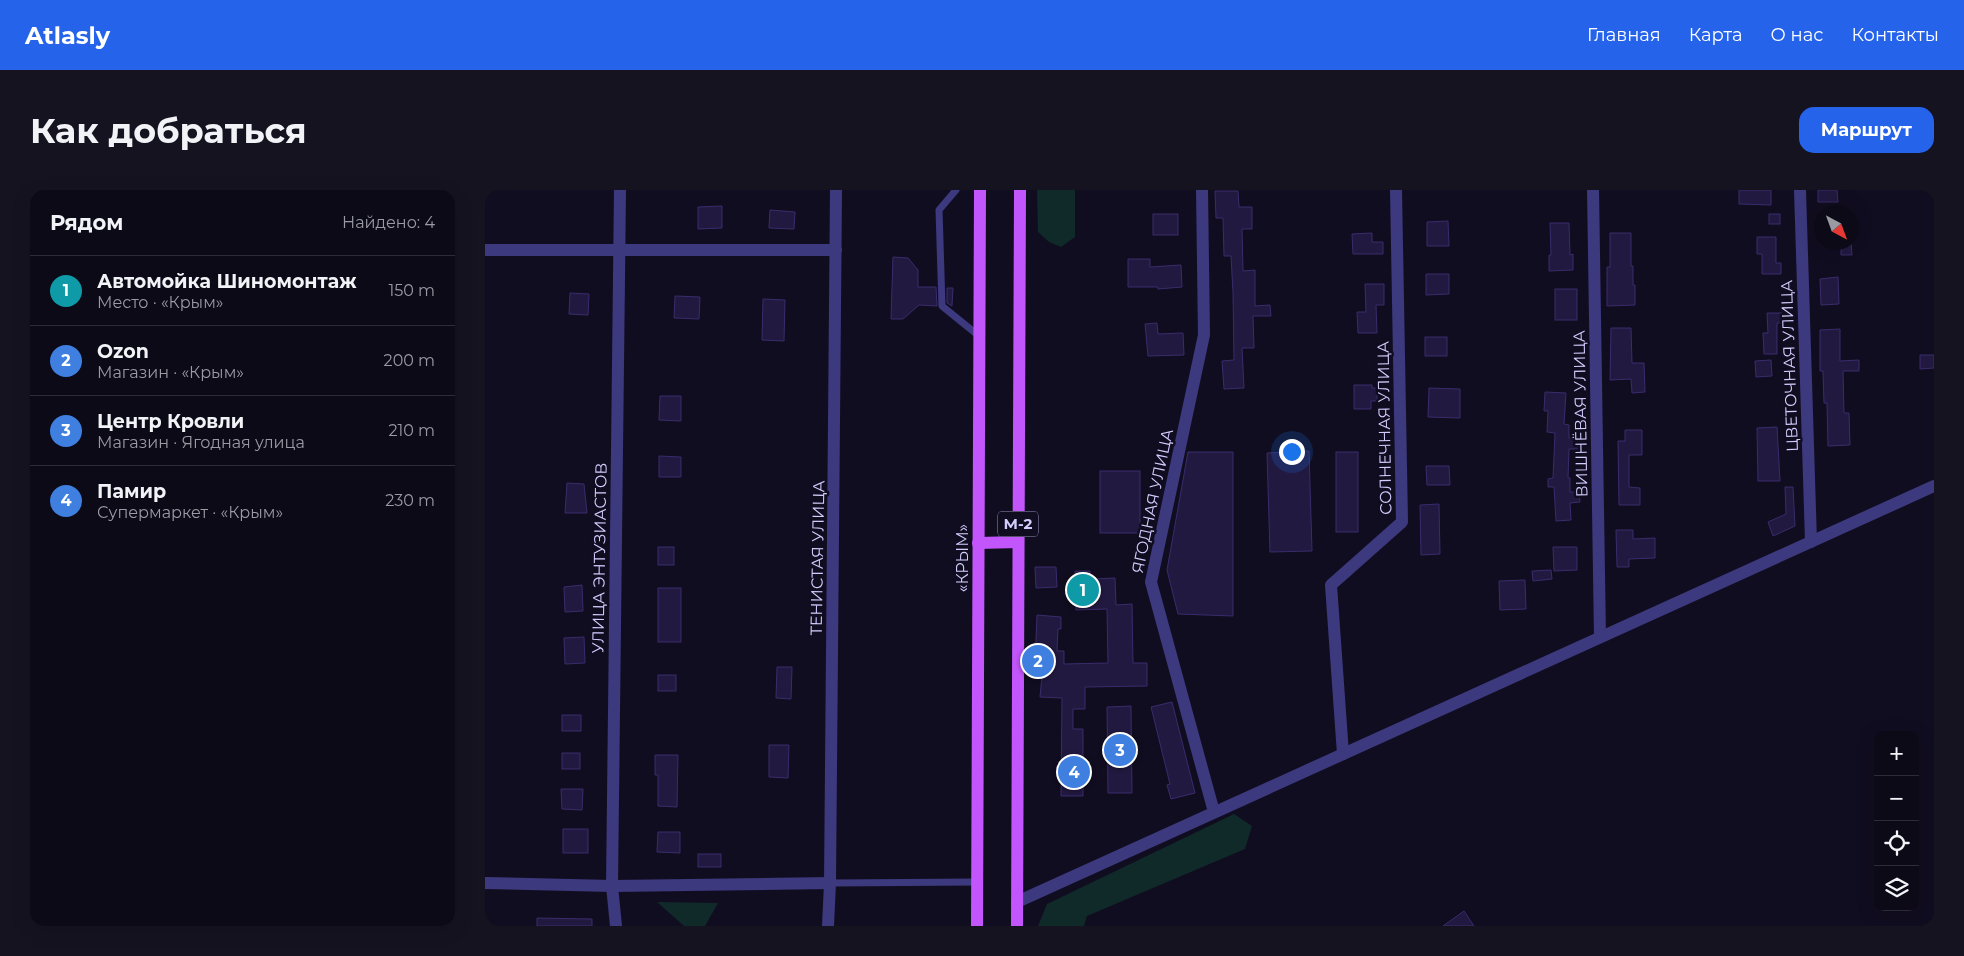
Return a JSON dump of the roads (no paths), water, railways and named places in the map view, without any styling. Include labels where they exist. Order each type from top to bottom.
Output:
[{"type":"main road","name":"«КРЫМ»","points":[[977,926],[980,190]]},
{"type":"main road","name":"М-2","points":[[1017,926],[1020,190]]},
{"type":"main road","points":[[979,543],[1018,542]]},
{"type":"street","name":"УЛИЦА ЭНТУЗИАСТОВ","points":[[616,926],[611,886],[621,190]]},
{"type":"street","name":"ТЕНИСТАЯ УЛИЦА","points":[[828,926],[837,190]]},
{"type":"street","name":"ЯГОДНАЯ УЛИЦА","points":[[1202,190],[1204,335],[1151,582],[1214,812]]},
{"type":"street","name":"СОЛНЕЧНАЯ УЛИЦА","points":[[1343,754],[1331,585],[1402,522],[1396,190]]},
{"type":"street","name":"ВИШНЁВАЯ УЛИЦА","points":[[1593,190],[1600,637]]},
{"type":"street","name":"ЦВЕТОЧНАЯ УЛИЦА","points":[[1800,190],[1811,542]]},
{"type":"street","points":[[485,250],[836,250]]},
{"type":"street","points":[[1017,902],[1934,486]]},
{"type":"street","points":[[485,883],[611,886],[830,883]]},
{"type":"lane","points":[[956,190],[939,210],[942,306],[979,336]]},
{"type":"lane","points":[[830,883],[977,882]]},
{"type":"place","name":"Автомойка Шиномонтаж","points":[[1083,590]]},
{"type":"place","name":"Ozon","points":[[1038,661]]},
{"type":"place","name":"Центр Кровли","points":[[1120,750]]},
{"type":"place","name":"Памир","points":[[1074,772]]}]
